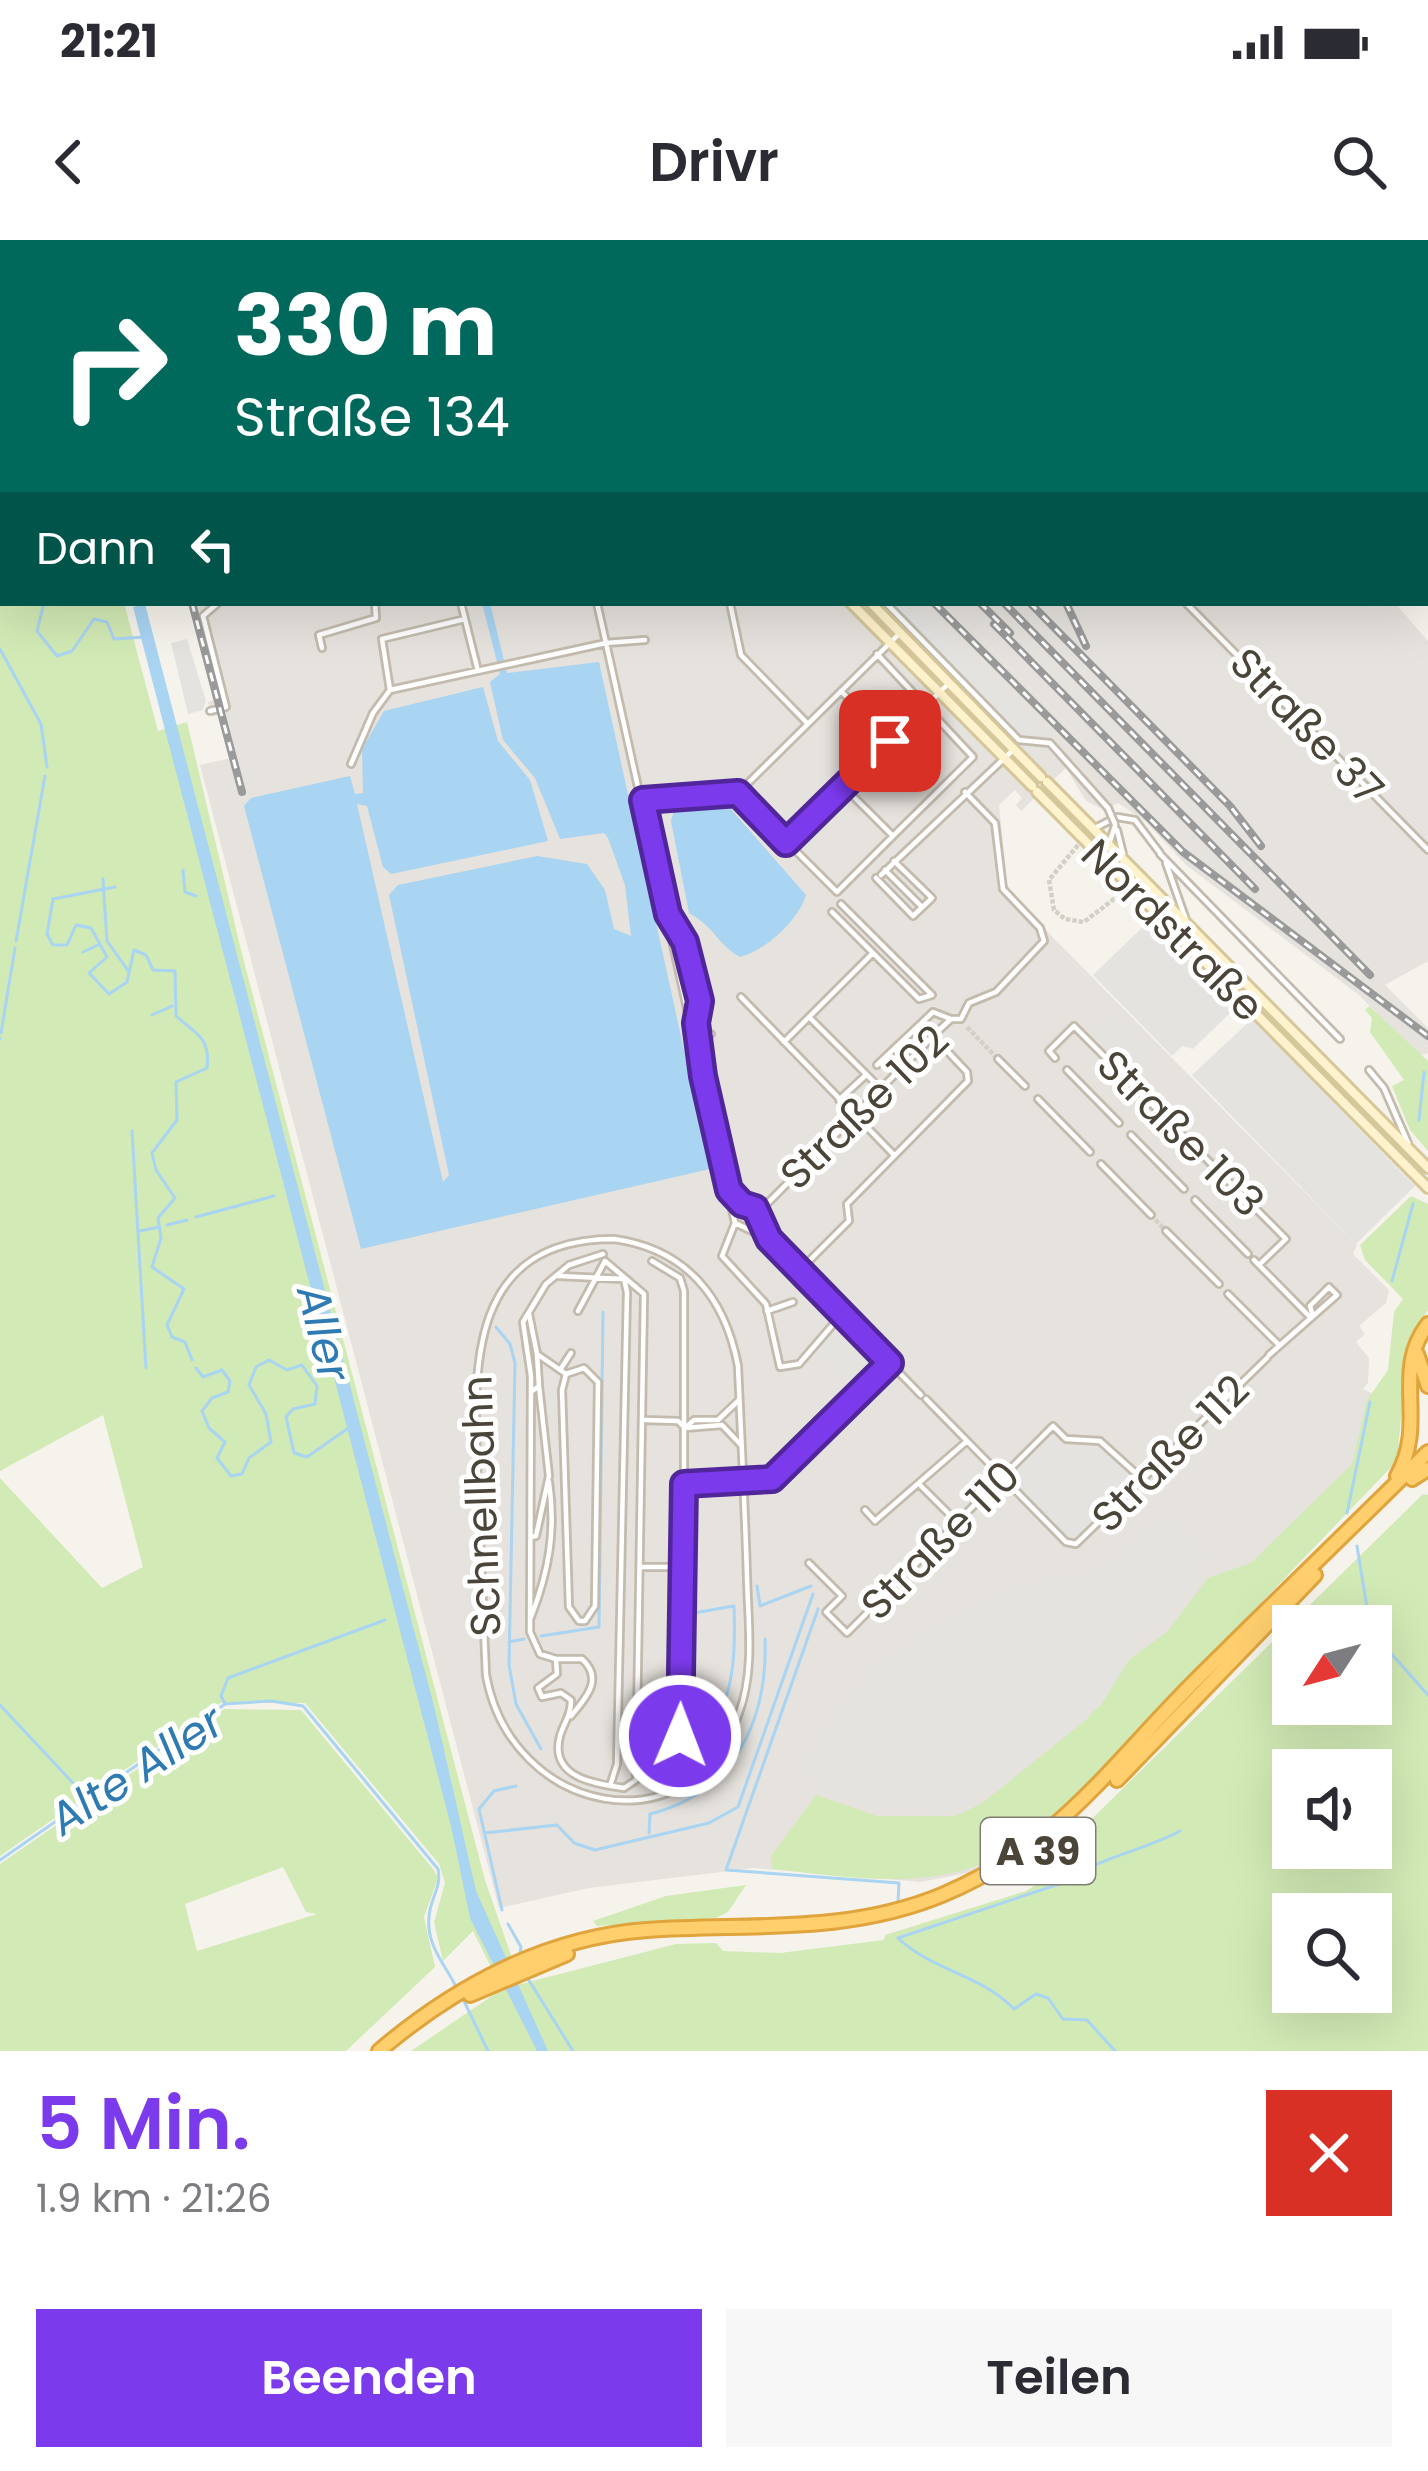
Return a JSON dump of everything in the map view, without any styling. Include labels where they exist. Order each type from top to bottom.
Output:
[{"type":"highway","points":[[1428,1326],[1416,1357],[1428,1386]]},
{"type":"highway","points":[[1354,1526],[1400,1472],[1409,1452],[1414,1430],[1410,1359],[1428,1326]]},
{"type":"highway","name":"A 39","points":[[379,2051],[531,1962],[641,1931],[820,1926],[872,1918],[975,1880],[1080,1807],[1185,1692],[1428,1452]]},
{"type":"highway","name":"A 39","points":[[531,1962],[644,1939],[820,1934],[874,1925],[979,1887],[1047,1845],[1086,1813],[1428,1466]]},
{"type":"highway","name":"A 39","points":[[391,2051],[415,2026]]},
{"type":"street","points":[[210,711],[226,707],[203,616],[215,606]]},
{"type":"street","points":[[322,648],[319,635],[376,618],[375,606]]},
{"type":"street","points":[[462,606],[479,673],[606,643],[645,640]]},
{"type":"street","points":[[598,606],[734,1211],[735,1223],[722,1256],[767,1311],[781,1366],[799,1364],[842,1314]]},
{"type":"street","points":[[731,606],[742,655],[808,724]]},
{"type":"street","name":"Nordstraße","points":[[854,606],[1428,1188]]},
{"type":"street","name":"Nordstraße","points":[[874,606],[1428,1168]]},
{"type":"street","points":[[889,606],[1019,740],[1050,742],[1108,808],[1124,859]]},
{"type":"street","name":"Straße 37","points":[[1189,606],[1428,850]]},
{"type":"street","points":[[390,690],[382,639],[465,619]]},
{"type":"street","points":[[643,800],[738,793],[900,632]]},
{"type":"street","points":[[738,793],[837,892],[973,757],[878,655]]},
{"type":"street","points":[[351,764],[373,713],[390,690],[478,668]]},
{"type":"street","points":[[786,843],[949,683]]},
{"type":"street","points":[[841,691],[890,741]]},
{"type":"street","points":[[881,874],[1001,755],[1011,753],[1011,745]]},
{"type":"street","points":[[1035,789],[1044,780]]},
{"type":"street","points":[[1035,789],[1044,780]]},
{"type":"street","points":[[844,787],[893,836]]},
{"type":"street","points":[[965,792],[998,830],[1005,893],[1043,934],[1042,947],[993,994],[969,1003],[961,1019],[967,1027]]},
{"type":"street","points":[[1097,827],[1117,817],[1135,820],[1176,883],[1188,925]]},
{"type":"street","points":[[1115,825],[1109,844],[1123,879]]},
{"type":"street","points":[[1160,854],[1340,1039]]},
{"type":"street","points":[[881,874],[913,916],[932,898],[894,861]]},
{"type":"street","points":[[881,874],[922,908]]},
{"type":"street","points":[[1129,896],[1154,910]]},
{"type":"street","points":[[832,912],[919,1000],[932,995],[841,904]]},
{"type":"street","points":[[668,914],[686,943],[699,998],[703,1076]]},
{"type":"street","points":[[669,927],[699,1041]]},
{"type":"street","points":[[1187,944],[1197,934]]},
{"type":"street","points":[[675,948],[686,943]]},
{"type":"street","points":[[784,1042],[873,953]]},
{"type":"street","points":[[681,974],[687,980],[693,973]]},
{"type":"street","points":[[741,997],[894,1155]]},
{"type":"street","points":[[686,999],[690,1004],[699,998]]},
{"type":"street","name":"Straße 102","points":[[877,1065],[931,1014],[961,1019]]},
{"type":"street","points":[[809,1017],[881,1089]]},
{"type":"street","name":"Straße 102","points":[[758,1216],[768,1199],[951,1019]]},
{"type":"street","name":"Straße 103","points":[[1052,1054],[1074,1026],[1286,1239],[1256,1263],[1311,1314]]},
{"type":"street","points":[[699,1041],[711,1034]]},
{"type":"street","points":[[800,1271],[849,1221],[847,1204],[968,1081],[967,1072],[933,1036]]},
{"type":"street","points":[[998,1058],[1023,1084]]},
{"type":"street","points":[[1309,1068],[1319,1058]]},
{"type":"street","points":[[1067,1070],[1119,1123]]},
{"type":"street","name":"Nordstraße","points":[[1370,1070],[1418,1157]]},
{"type":"street","points":[[839,1100],[866,1074]]},
{"type":"street","points":[[1037,1099],[1090,1152]]},
{"type":"street","points":[[1352,1111],[1362,1101]]},
{"type":"street","points":[[1131,1135],[1184,1189]]},
{"type":"street","points":[[1101,1164],[1151,1215]]},
{"type":"street","points":[[729,1190],[742,1204],[752,1205],[769,1239],[1002,1476]]},
{"type":"street","name":"Straße 102","points":[[752,1205],[768,1199]]},
{"type":"street","points":[[1195,1200],[1247,1254]]},
{"type":"street","points":[[734,1211],[742,1204]]},
{"type":"street","points":[[728,1239],[758,1216]]},
{"type":"street","points":[[735,1223],[769,1239]]},
{"type":"street","points":[[1166,1231],[1219,1284]]},
{"type":"street","name":"Schnellbahn","points":[[614,1239],[652,1247],[686,1266],[721,1308],[734,1347],[740,1399],[749,1656],[733,1730],[699,1771],[657,1794],[595,1798],[548,1780],[522,1758],[502,1730],[486,1676],[474,1377],[494,1303],[529,1263],[562,1246],[614,1239]]},
{"type":"street","points":[[578,1311],[605,1262],[644,1294],[637,1780],[624,1788],[577,1778],[562,1765],[558,1740],[593,1685],[588,1664],[573,1656],[556,1659],[540,1654],[530,1621],[531,1392],[523,1322],[528,1308],[556,1276],[603,1253]]},
{"type":"street","points":[[652,1261],[680,1278],[684,1291],[680,1736]]},
{"type":"street","points":[[556,1276],[624,1279]]},
{"type":"street","points":[[610,1786],[617,1764],[624,1279]]},
{"type":"street","points":[[1329,1288],[1337,1295],[1318,1313],[1311,1314],[1310,1306],[1329,1288]]},
{"type":"street","points":[[1228,1294],[1279,1346]]},
{"type":"street","points":[[767,1311],[793,1302]]},
{"type":"street","points":[[528,1308],[555,1522],[546,1579],[530,1621]]},
{"type":"street","name":"Straße 112","points":[[1002,1476],[1071,1544],[1080,1541],[1311,1314]]},
{"type":"street","points":[[537,1354],[563,1372],[584,1368],[598,1382],[595,1606],[585,1621],[579,1621],[569,1607],[562,1390],[563,1372],[571,1353]]},
{"type":"street","points":[[684,1484],[772,1479],[890,1363]]},
{"type":"street","points":[[531,1392],[539,1386]]},
{"type":"street","points":[[685,1428],[694,1420],[718,1420],[740,1399]]},
{"type":"street","points":[[644,1420],[678,1421],[685,1428],[722,1425],[743,1449]]},
{"type":"street","name":"Straße 110","points":[[809,1562],[842,1596],[826,1612],[847,1634],[1053,1426],[1066,1439],[1100,1441],[1142,1479]]},
{"type":"street","points":[[921,1486],[967,1441]]},
{"type":"street","points":[[530,1537],[536,1536],[549,1476]]},
{"type":"street","points":[[865,1510],[875,1521],[916,1481],[958,1524]]},
{"type":"street","points":[[640,1567],[682,1568]]},
{"type":"street","points":[[556,1659],[557,1674],[538,1688],[542,1697],[561,1693],[582,1702]]},
{"type":"street","points":[[571,1700],[571,1716]]},
{"type":"shaded area","points":[[190,606],[1398,606],[1428,641],[1428,961],[1385,985],[1428,1028],[1428,1053],[1419,1056],[1359,995],[1186,865],[1146,822],[1118,803],[1111,807],[1118,824],[1111,827],[1104,810],[1086,801],[1066,768],[1021,811],[1016,805],[1022,798],[1015,790],[999,805],[1008,892],[1357,1245],[1353,1254],[1389,1290],[1386,1303],[1359,1326],[1365,1334],[1356,1342],[1369,1358],[1368,1383],[1363,1389],[1402,1408],[1389,1466],[1013,1851],[977,1871],[921,1882],[754,1868],[589,1888],[499,1908],[200,765],[231,758],[218,715],[212,717],[208,702],[213,700]]},
{"type":"shaded area","points":[[883,606],[920,606],[1052,743],[1026,747]]},
{"type":"shaded area","points":[[187,639],[206,701],[203,710],[188,714],[171,643]]},
{"type":"shaded area","points":[[1152,918],[1237,1006],[1193,1049],[1182,1046],[1172,1056],[1093,975]]},
{"type":"shaded area","points":[[1109,1015],[1151,1057],[1133,1075],[1091,1033]]},
{"type":"shaded area","points":[[1252,1019],[1415,1186],[1356,1244],[1192,1075]]},
{"type":"shaded area","points":[[840,1323],[848,1324],[873,1350],[870,1354],[877,1362],[853,1385],[816,1346]]},
{"type":"shaded area","points":[[1053,1432],[1069,1446],[1106,1448],[1135,1480],[1076,1539],[1064,1535],[1010,1479],[1011,1470]]},
{"type":"shaded area","points":[[1168,1515],[1206,1554],[1187,1591],[1171,1609],[1127,1637],[1127,1663],[1101,1705],[999,1788],[950,1811],[878,1807],[836,1797],[802,1768],[876,1665],[999,1593],[1073,1574],[1088,1580]]},
{"type":"green space","points":[[0,606],[125,606],[158,731],[187,722],[241,950],[485,1880],[521,1984],[676,1944],[716,1943],[723,1951],[780,1953],[884,1940],[885,1935],[1026,1891],[1064,1867],[1058,1852],[1272,1642],[1272,1725],[1392,1725],[1392,1605],[1310,1605],[1423,1494],[1428,1495],[1428,2051],[411,2051],[502,1989],[473,1931],[443,1961],[434,1922],[445,1883],[439,1864],[305,1703],[221,1703],[0,1856],[0,1478],[102,1588],[143,1567],[103,1415],[0,1471]]},
{"type":"green space","points":[[1369,1006],[1428,1061],[1428,1151],[1410,1130],[1392,1086],[1404,1080],[1370,1032],[1372,1018],[1365,1010]]},
{"type":"green space","points":[[1411,1196],[1428,1204],[1428,1310],[1408,1341],[1397,1461],[1069,1803],[1013,1847],[976,1866],[926,1877],[875,1879],[772,1869],[771,1856],[816,1795],[877,1816],[955,1816],[981,1804],[1087,1719],[1130,1659],[1168,1631],[1208,1578],[1251,1563],[1352,1464],[1367,1400],[1388,1370],[1394,1312],[1403,1299],[1365,1260],[1360,1245]]},
{"type":"green space","points":[[224,1709],[301,1710],[438,1878],[424,1917],[435,1967],[346,2051],[0,2051],[0,1864]],"holes":[[[283,1867],[306,1912],[317,1914],[197,1951],[185,1904]]]},
{"type":"green space","points":[[746,1885],[728,1912],[716,1918],[597,1926],[593,1921],[666,1896]]},
{"type":"water","name":"Aller","points":[[146,606],[435,1710],[476,1891],[548,2051],[537,2051],[470,1918],[451,1826],[133,607]]},
{"type":"water","points":[[483,606],[491,606],[507,673],[599,662],[710,1169],[361,1249],[244,806],[251,798],[350,776],[355,794],[363,793],[362,749],[384,711],[483,687],[498,741],[530,780],[548,841],[391,874],[383,867],[367,806],[357,804],[443,1182],[449,1175],[389,895],[398,885],[537,856],[587,864],[605,890],[614,929],[631,936],[625,885],[608,838],[604,833],[560,839],[535,778],[503,740],[490,682],[500,674]]},
{"type":"water","points":[[728,806],[806,895],[780,932],[740,957],[689,913],[671,821],[674,811]]},
{"type":"waterway","points":[[43,606],[37,631],[57,656],[72,651],[94,619],[107,622],[114,639],[144,637]]},
{"type":"waterway","points":[[0,649],[41,724],[47,767]]},
{"type":"waterway","points":[[16,941],[45,776]]},
{"type":"waterway","points":[[183,870],[185,892],[196,896]]},
{"type":"waterway","points":[[103,879],[107,941],[129,972]]},
{"type":"waterway","points":[[115,887],[53,899],[47,934],[53,945],[67,945],[76,925],[91,928],[107,957],[89,973],[109,994],[127,982],[134,950],[146,955],[153,970],[175,971],[176,1016],[200,1036],[206,1049],[207,1068],[176,1082],[177,1120],[152,1153],[156,1170],[175,1198],[158,1218],[161,1238],[152,1267],[184,1289],[167,1325],[172,1337],[185,1342],[192,1360]]},
{"type":"waterway","points":[[83,952],[98,945]]},
{"type":"waterway","points":[[1,1033],[15,948]]},
{"type":"waterway","points":[[152,1015],[172,1006]]},
{"type":"waterway","points":[[1419,1120],[1424,1072]]},
{"type":"waterway","points":[[132,1131],[146,1368]]},
{"type":"waterway","points":[[196,1217],[274,1196]]},
{"type":"waterway","points":[[1392,1281],[1413,1204]]},
{"type":"waterway","points":[[167,1225],[187,1220]]},
{"type":"waterway","points":[[140,1231],[159,1227]]},
{"type":"waterway","points":[[541,1636],[599,1627],[603,1312]]},
{"type":"waterway","points":[[496,1327],[510,1344],[515,1363],[509,1665],[516,1704],[541,1749]]},
{"type":"waterway","name":"Aller","points":[[196,1368],[203,1377],[222,1370],[230,1381],[228,1392],[212,1398],[202,1411],[209,1428],[225,1442],[217,1458],[231,1476],[242,1474],[249,1458],[271,1442],[266,1414],[249,1385],[256,1367],[269,1360],[287,1370],[302,1365],[317,1386],[315,1404],[293,1409],[286,1417],[294,1453],[307,1457],[347,1429]]},
{"type":"waterway","points":[[1347,1513],[1370,1402]]},
{"type":"waterway","points":[[1357,1546],[1367,1605]]},
{"type":"waterway","points":[[757,1586],[760,1606],[811,1586]]},
{"type":"waterway","points":[[484,1833],[557,1825],[574,1843],[595,1850],[709,1823],[738,1807],[813,1594]]},
{"type":"waterway","points":[[678,1766],[720,1712],[734,1654],[734,1606],[688,1614]]},
{"type":"waterway","points":[[818,1609],[726,1870],[899,1883],[898,1902]]},
{"type":"waterway","points":[[225,1704],[221,1696],[228,1678],[385,1620]]},
{"type":"waterway","points":[[509,1642],[524,1639]]},
{"type":"waterway","points":[[649,1833],[650,1814],[704,1789],[740,1749],[760,1698],[765,1639]]},
{"type":"waterway","points":[[1392,1655],[1428,1695]]},
{"type":"waterway","name":"Alte Aller","points":[[0,1860],[225,1704],[271,1701],[303,1706],[438,1869],[429,1927],[457,1989]]},
{"type":"waterway","points":[[0,1705],[88,1799]]},
{"type":"waterway","points":[[502,1910],[479,1809],[494,1791],[516,1786]]},
{"type":"waterway","points":[[898,1938],[1065,1882],[1092,1866],[1180,1831]]},
{"type":"waterway","points":[[508,1924],[521,1947],[519,1960]]},
{"type":"waterway","points":[[899,1939],[927,1959],[987,1988],[1014,2009],[1036,1994],[1048,1998],[1063,2019],[1087,2020],[1115,2051]]},
{"type":"waterway","points":[[525,1974],[573,2051]]},
{"type":"waterway","name":"Alte Aller","points":[[462,1997],[488,2051]]},
{"type":"tunnel","points":[[1078,845],[1049,880],[1054,910],[1065,919],[1084,922],[1114,899],[1129,897]]},
{"type":"tunnel","points":[[967,1027],[998,1059]]},
{"type":"tunnel","points":[[1151,1215],[1166,1231]]},
{"type":"railway","points":[[193,606],[242,792]]},
{"type":"railway","points":[[937,606],[1183,852],[1428,1036]]},
{"type":"railway","points":[[983,606],[1010,633]]},
{"type":"railway","points":[[1007,606],[1370,975]]},
{"type":"railway","points":[[1033,606],[1230,806],[1261,846]]},
{"type":"railway","points":[[1067,606],[1086,646]]},
{"type":"railway","points":[[994,624],[1255,889]]},
{"type":"route","points":[[680,1736],[684,1484],[772,1479],[890,1363],[769,1239],[755,1208],[742,1204],[729,1190],[703,1076],[696,1023],[700,1001],[685,942],[668,914],[643,800],[738,793],[786,843],[890,741]]}]
